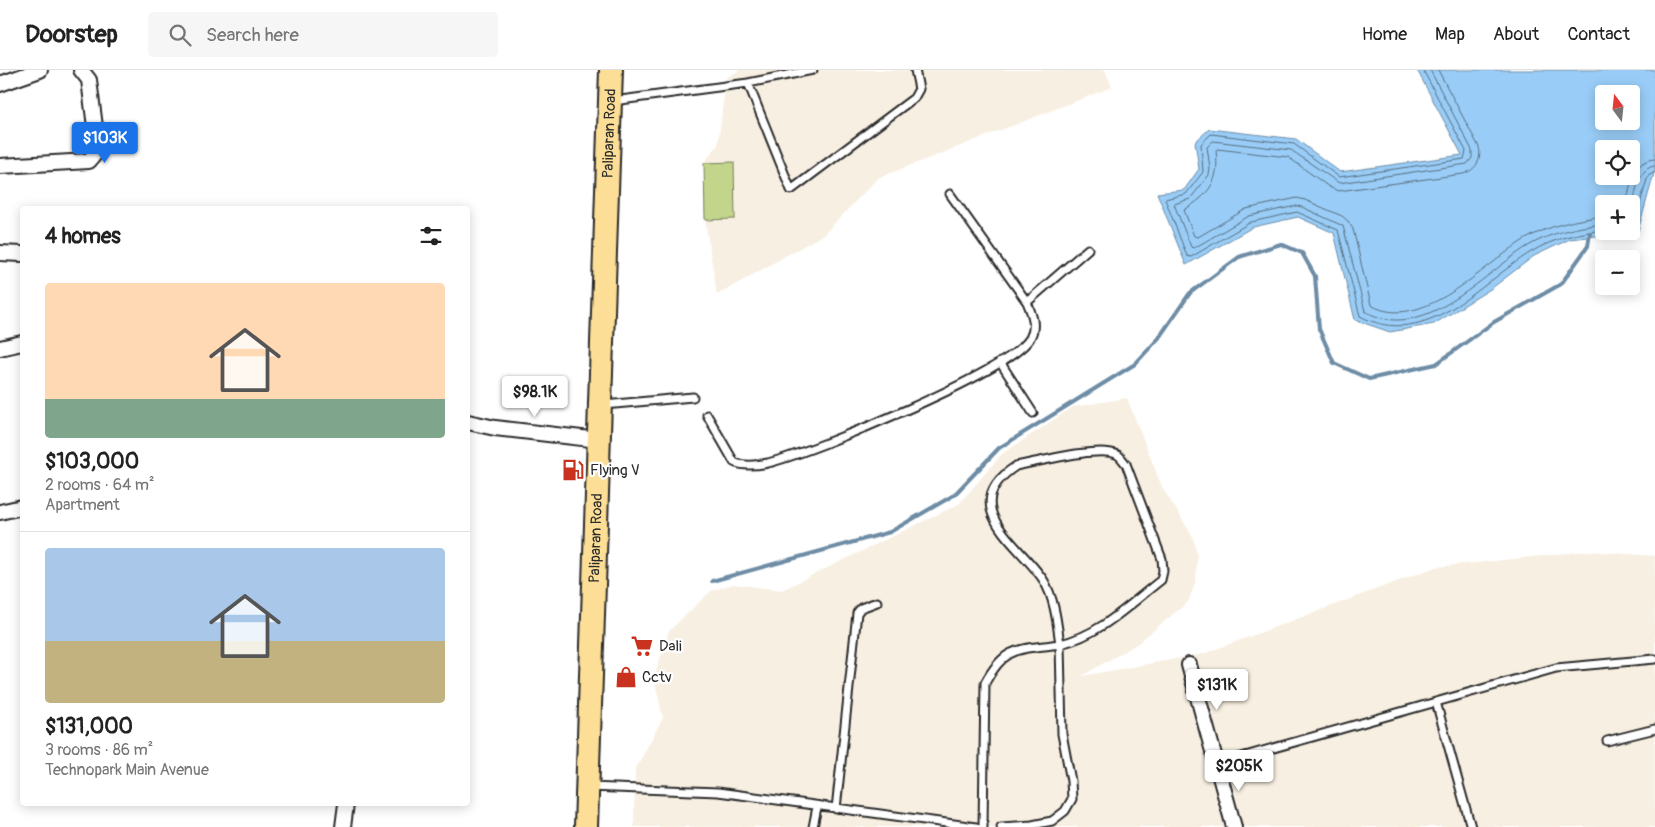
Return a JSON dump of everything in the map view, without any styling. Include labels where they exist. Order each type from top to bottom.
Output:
[{"type":"main road","name":"Paliparan Road","points":[[586,827],[611,70]]},
{"type":"street","points":[[0,84],[40,70]]},
{"type":"street","points":[[0,166],[89,161],[98,150],[89,80],[81,70]]},
{"type":"street","points":[[0,253],[20,254]]},
{"type":"street","points":[[0,348],[20,343]]},
{"type":"street","points":[[470,422],[495,428],[599,440]]},
{"type":"street","points":[[0,512],[20,507]]},
{"type":"street","points":[[1189,665],[1234,827]]},
{"type":"street","points":[[343,827],[346,806]]},
{"type":"lane","points":[[610,102],[748,82],[813,70]]},
{"type":"lane","points":[[748,82],[791,190],[914,98],[919,89],[915,70]]},
{"type":"lane","points":[[707,414],[734,462],[741,465],[769,463],[907,411],[1000,362],[1030,339],[1033,319],[1027,302],[950,194]]},
{"type":"lane","points":[[1027,302],[1088,248]]},
{"type":"lane","points":[[1000,362],[1033,413]]},
{"type":"lane","points":[[600,405],[693,397]]},
{"type":"lane","points":[[983,827],[985,683],[995,663],[1017,650],[1060,644],[1077,640],[1096,631],[1161,580],[1163,571],[1162,560],[1126,464],[1118,456],[1102,452],[1077,454],[1016,466],[1008,472],[992,494],[990,505],[994,518],[1007,540],[1044,580],[1054,602],[1060,644],[1062,734],[1071,781],[1072,799],[1065,811],[1052,821],[1032,826],[1001,827]]},
{"type":"lane","points":[[836,809],[857,613],[861,608],[876,602]]},
{"type":"lane","points":[[1216,764],[1556,668],[1655,659]]},
{"type":"lane","points":[[1436,702],[1471,827]]},
{"type":"lane","points":[[1606,741],[1655,728]]},
{"type":"lane","points":[[587,787],[718,792],[976,827]]},
{"type":"lane","points":[[813,827],[817,806]]},
{"type":"shaded area","points":[[740,70],[1105,70],[1112,87],[878,178],[824,234],[717,295],[705,220],[704,163],[718,145],[726,78]]},
{"type":"shaded area","points":[[1127,398],[1162,487],[1193,537],[1197,554],[1196,581],[1188,602],[1138,643],[1082,676],[1203,654],[1436,567],[1588,551],[1655,556],[1655,827],[634,827],[635,770],[663,718],[654,677],[669,631],[711,591],[733,584],[782,590],[959,504],[1002,454],[1073,407]]},
{"type":"green space","points":[[734,162],[735,219],[705,220],[704,163]]},
{"type":"water","points":[[1417,70],[1655,70],[1655,170],[1640,224],[1640,195],[1595,195],[1595,236],[1570,239],[1534,256],[1492,288],[1434,324],[1390,332],[1355,320],[1334,233],[1298,217],[1253,227],[1186,265],[1157,193],[1184,190],[1199,169],[1195,142],[1209,129],[1296,139],[1340,172],[1462,155]]},
{"type":"waterway","points":[[712,581],[890,532],[954,495],[999,448],[1135,364],[1158,339],[1190,293],[1239,257],[1281,244],[1302,253],[1315,276],[1319,329],[1334,363],[1369,379],[1436,364],[1494,322],[1561,284],[1588,246],[1590,233]]},
{"type":"place","name":"Flying V","points":[[573,470]]},
{"type":"place","name":"Dali","points":[[642,646]]},
{"type":"place","name":"Cctv","points":[[626,677]]}]
